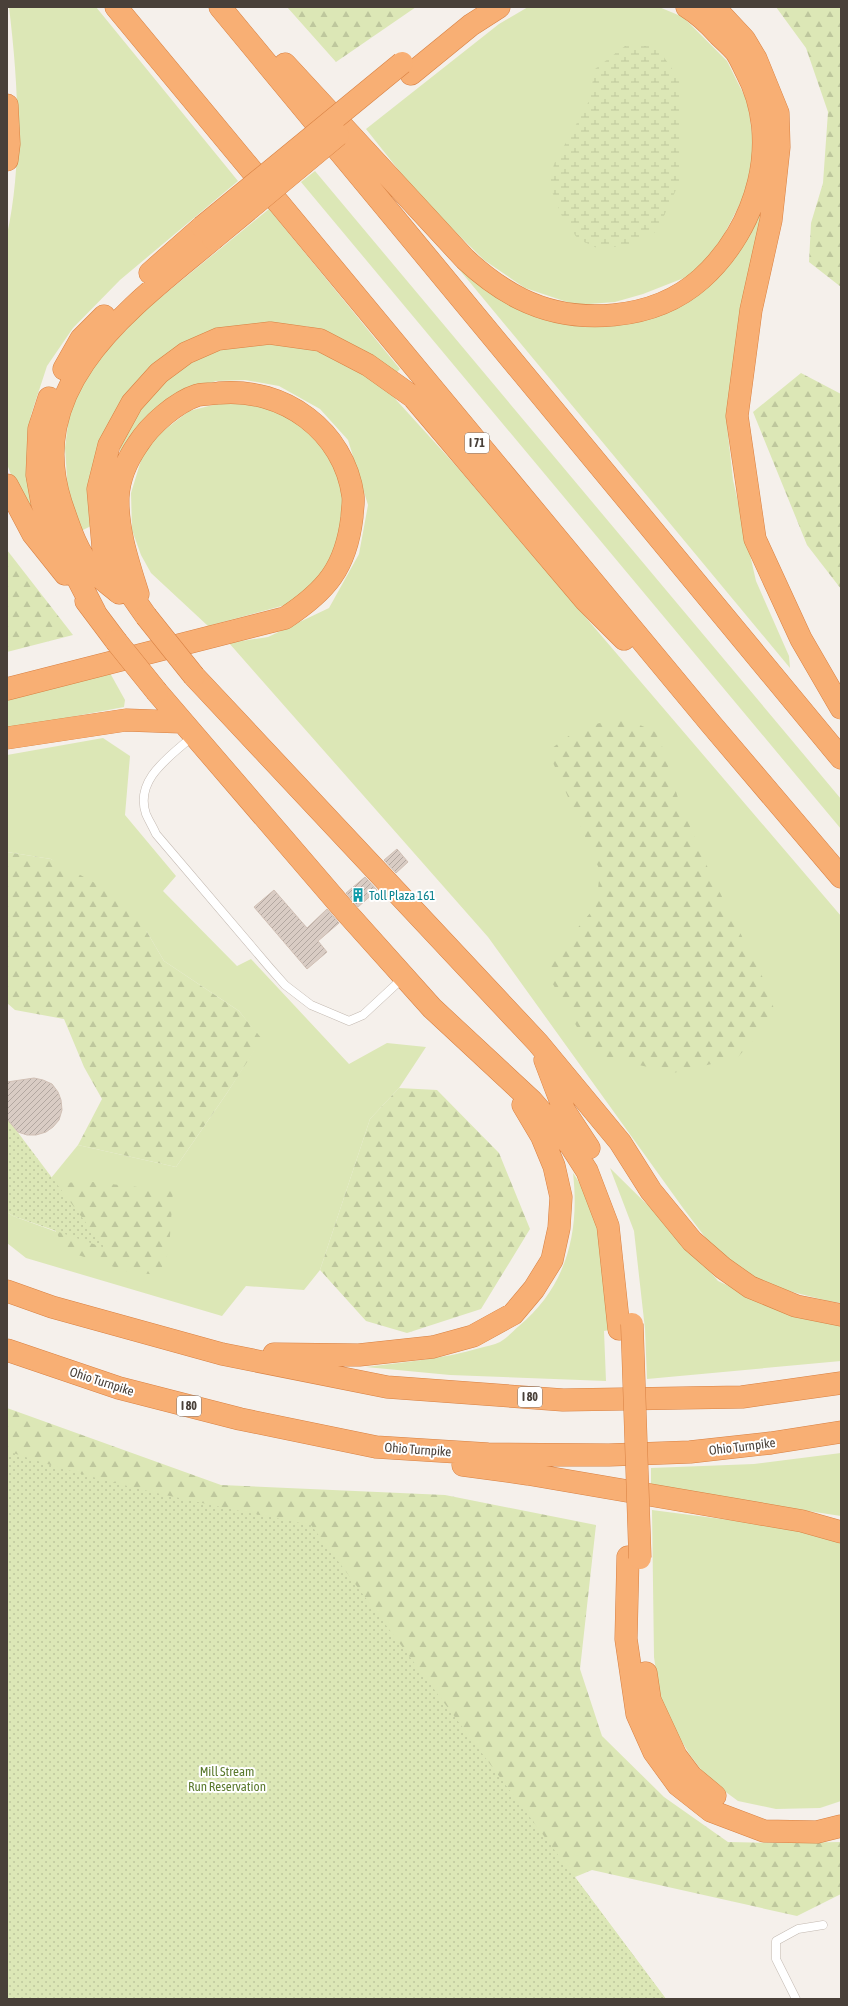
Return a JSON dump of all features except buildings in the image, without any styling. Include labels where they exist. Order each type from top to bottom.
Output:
[{"type":"highway","name":"I 71","points":[[116,7],[711,724],[841,877]]},
{"type":"highway","points":[[220,7],[841,758]]},
{"type":"highway","points":[[232,7],[465,259],[481,273],[521,299],[550,309],[585,316],[618,314],[647,308],[674,297],[700,280],[726,253],[746,221],[759,184],[764,149],[763,120],[754,86],[736,53],[701,16],[687,7]]},
{"type":"highway","points":[[407,69],[470,7]]},
{"type":"highway","points":[[95,612],[52,529],[42,503],[38,475],[39,429],[53,387],[81,339],[129,291],[207,233],[407,69],[499,7]]},
{"type":"highway","points":[[714,7],[744,39],[756,59],[778,113],[779,147],[771,220],[751,310],[737,416],[755,539],[801,639],[841,708]]},
{"type":"highway","points":[[7,105],[9,144],[7,160]]},
{"type":"highway","points":[[146,616],[92,569],[78,548],[56,488],[53,452],[57,420],[73,378],[102,337],[207,233]]},
{"type":"highway","points":[[711,724],[585,600],[413,397],[368,365],[320,340],[270,333],[218,339],[186,353],[159,373],[132,403],[109,445],[98,488],[100,520],[104,547],[111,566],[146,616],[194,676],[538,1043],[620,1142],[651,1191],[692,1241],[723,1268],[750,1287],[796,1306],[841,1315]]},
{"type":"highway","points":[[7,689],[285,618],[310,602],[332,578],[347,545],[354,498],[347,468],[323,430],[293,408],[265,396],[232,392],[198,395],[170,410],[145,433],[125,463],[118,495],[119,527],[146,616]]},
{"type":"highway","points":[[7,485],[33,534],[187,729],[432,1008],[554,1125],[571,1146],[587,1171],[608,1226],[625,1327]]},
{"type":"highway","points":[[7,738],[126,720],[187,729]]},
{"type":"highway","points":[[538,1043],[564,1110],[602,1169],[622,1234],[634,1558],[641,1634],[650,1700],[676,1756],[691,1776],[713,1795],[744,1812],[776,1819],[823,1816],[841,1812]]},
{"type":"highway","points":[[222,1354],[359,1355],[433,1347],[473,1336],[513,1314],[534,1289],[552,1260],[559,1228],[561,1197],[554,1166],[542,1138],[508,1080]]},
{"type":"highway","name":"I 80","points":[[7,1291],[52,1307],[222,1354],[387,1387],[563,1400],[742,1397],[841,1383]]},
{"type":"highway","name":"Ohio Turnpike","points":[[7,1350],[126,1390],[240,1419],[376,1446],[488,1454],[616,1454],[690,1452],[771,1443],[841,1432]]},
{"type":"highway","points":[[376,1446],[397,1454],[423,1459],[528,1474],[802,1521],[841,1532]]},
{"type":"highway","points":[[634,1558],[626,1639],[637,1714],[654,1752],[678,1785],[712,1811],[764,1831],[817,1832],[841,1826]]},
{"type":"lane","points":[[187,729],[150,776],[145,789],[146,813],[156,834],[270,968],[285,985],[311,1005],[349,1021],[363,1015],[404,976]]},
{"type":"lane","points":[[796,1999],[776,1959],[776,1940],[798,1929],[823,1925]]},
{"type":"green space","points":[[9,7],[96,7],[238,181],[120,280],[73,328],[47,366],[31,415],[27,441],[30,478],[47,528],[19,496],[7,464],[7,235],[12,207],[17,150],[17,93]]},
{"type":"green space","points":[[287,7],[416,7],[336,62]]},
{"type":"green space","points":[[528,7],[659,7],[683,17],[727,61],[748,103],[754,150],[745,194],[714,254],[689,276],[643,294],[615,302],[576,305],[525,288],[484,260],[420,197],[366,129],[499,24]]},
{"type":"green space","points":[[776,7],[841,7],[841,287],[809,262],[811,223],[823,183],[828,112],[806,48]]},
{"type":"green space","points":[[625,46],[656,46],[680,80],[681,179],[657,231],[635,244],[599,249],[578,239],[563,219],[549,184],[554,164],[589,101],[595,69]]},
{"type":"green space","points":[[315,171],[841,799],[841,829],[301,182]]},
{"type":"green space","points":[[773,181],[744,307],[727,426],[733,480],[756,581],[789,656],[790,668],[458,268],[461,265],[532,312],[670,307]]},
{"type":"green space","points":[[269,209],[400,369],[395,374],[347,343],[306,326],[238,328],[140,379],[95,524],[81,531],[68,493],[65,448],[70,408],[94,364],[144,311]]},
{"type":"green space","points":[[258,341],[313,347],[347,361],[389,392],[458,468],[841,916],[841,1303],[757,1283],[711,1245],[488,937],[229,643],[268,637],[329,608],[359,554],[368,505],[348,440],[320,409],[279,386],[245,380],[216,381],[174,396],[121,458],[120,448],[143,403],[162,383],[195,356]]},
{"type":"green space","points":[[801,373],[841,394],[841,589],[807,545],[753,412]]},
{"type":"green space","points":[[257,400],[297,419],[336,460],[349,511],[325,574],[289,604],[208,626],[151,573],[141,555],[132,530],[131,493],[142,457],[158,435],[189,411],[221,403]]},
{"type":"green space","points":[[7,550],[73,635],[7,652]]},
{"type":"green space","points":[[110,673],[125,700],[124,707],[7,729],[7,697]]},
{"type":"green space","points":[[624,718],[658,733],[678,798],[710,873],[765,982],[776,1015],[737,1058],[673,1073],[592,1054],[544,968],[596,906],[600,871],[548,751],[581,727]]},
{"type":"green space","points":[[103,738],[130,756],[125,815],[176,876],[163,891],[237,966],[251,959],[349,1064],[387,1043],[426,1047],[399,1088],[370,1119],[320,1270],[304,1290],[246,1286],[222,1316],[26,1258],[7,1243],[7,1212],[13,1216],[57,1232],[47,1183],[78,1145],[176,1167],[227,1093],[261,1039],[239,1011],[164,961],[147,932],[51,859],[7,852],[7,755]]},
{"type":"green space","points":[[7,852],[51,859],[117,895],[147,932],[164,961],[239,1011],[262,1039],[176,1167],[78,1145],[102,1099],[84,1067],[64,1019],[15,1010],[7,1003]]},
{"type":"green space","points":[[399,1088],[437,1090],[499,1153],[530,1229],[481,1309],[407,1333],[366,1321],[320,1270],[370,1119]]},
{"type":"green space","points":[[7,1118],[105,1248],[13,1216],[7,1212]]},
{"type":"green space","points":[[610,1168],[686,1243],[718,1281],[792,1315],[841,1325],[841,1361],[647,1379],[645,1329],[634,1231]]},
{"type":"green space","points":[[573,1173],[584,1190],[592,1209],[602,1248],[610,1330],[604,1331],[606,1381],[450,1375],[366,1367],[438,1358],[493,1345],[503,1340],[519,1326],[535,1311],[548,1294],[559,1276],[566,1257],[574,1217],[575,1195]]},
{"type":"green space","points":[[93,1182],[173,1191],[169,1250],[159,1275],[129,1272],[66,1251],[41,1203],[47,1183]]},
{"type":"green space","name":"Mill Stream Run Reservation","points":[[7,1408],[221,1485],[445,1495],[596,1525],[580,1669],[602,1736],[664,1797],[728,1842],[841,1842],[841,1894],[797,1916],[592,1870],[575,1877],[666,1999],[7,1999]]},
{"type":"green space","name":"Mill Stream Run Reservation","points":[[7,1451],[120,1484],[196,1502],[311,1525],[666,1999],[7,1999]]},
{"type":"green space","points":[[841,1453],[841,1516],[651,1487],[651,1468],[754,1464]]},
{"type":"green space","points":[[652,1510],[799,1529],[841,1539],[841,1801],[820,1808],[776,1809],[738,1801],[708,1779],[690,1755],[661,1707],[654,1657]]},
{"type":"place","name":"Toll Plaza 161","points":[[358,895]]}]
